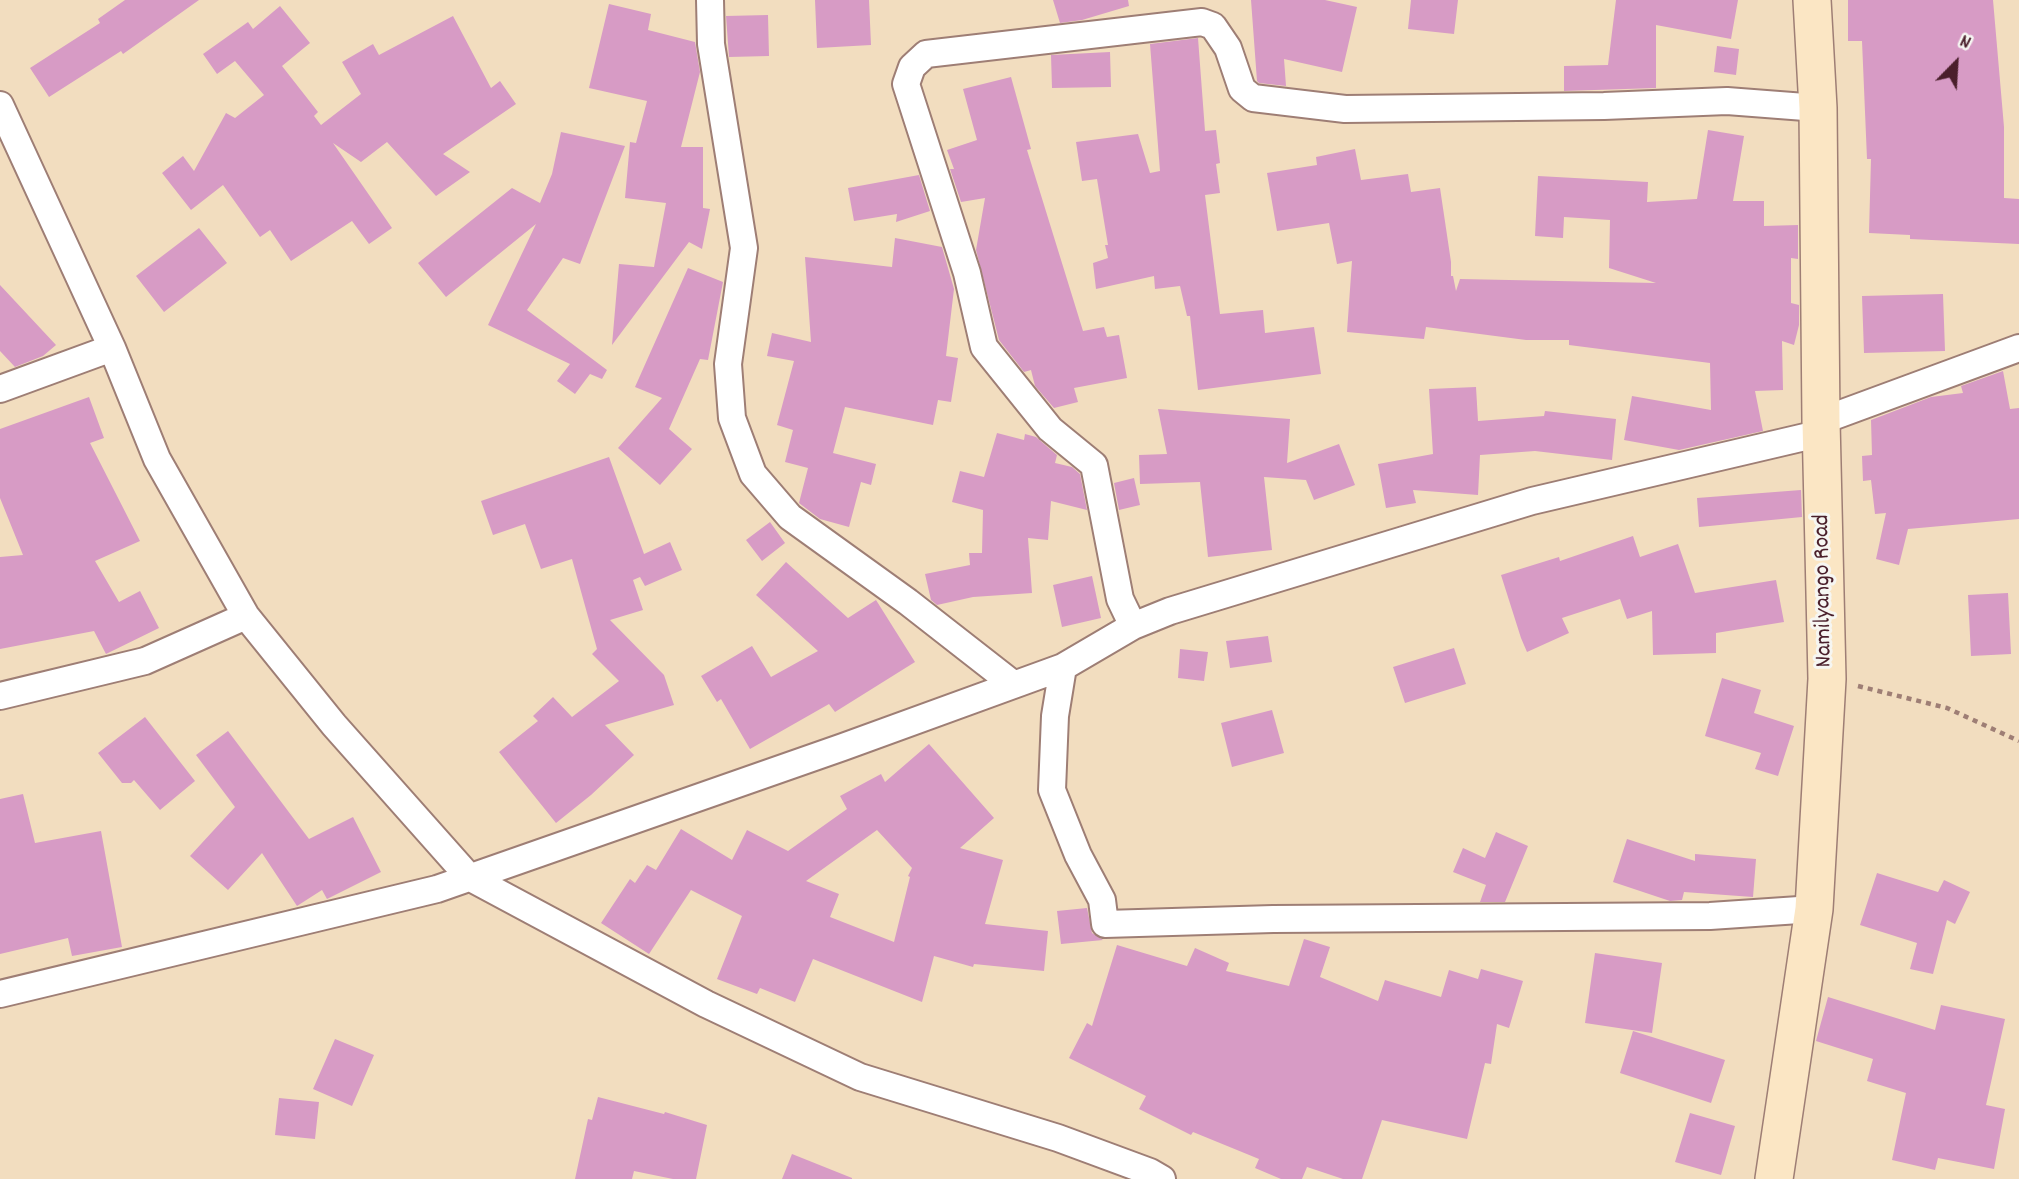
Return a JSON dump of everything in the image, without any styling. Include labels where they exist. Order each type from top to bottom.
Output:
[{"type":"main road","name":"Namilyango Road","points":[[1774,1179],[1814,909],[1826,678],[1818,108],[1812,0]]},
{"type":"street","points":[[710,0],[711,44],[744,248],[728,364],[732,418],[753,474],[790,517],[908,602],[1013,684]]},
{"type":"street","points":[[1133,626],[1120,599],[1094,465],[1050,429],[984,347],[967,272],[905,84],[912,67],[926,54],[1202,22],[1213,26],[1228,48],[1242,89],[1253,97],[1345,109],[1604,106],[1727,101],[1818,108]]},
{"type":"street","points":[[0,105],[112,348],[157,459],[246,616],[334,726],[469,877],[706,1004],[860,1077],[1058,1138],[1150,1172],[1162,1179]]},
{"type":"street","points":[[0,389],[112,348]]},
{"type":"street","points":[[0,994],[438,888],[1063,667],[1133,626],[1170,611],[1532,501],[1821,427],[2019,348]]},
{"type":"street","points":[[0,696],[145,661],[246,616]]},
{"type":"street","points":[[1063,667],[1055,716],[1052,790],[1078,855],[1102,900],[1105,924],[1273,919],[1710,916],[1814,909]]},
{"type":"path","points":[[1826,678],[1947,708],[2019,741]]},
{"type":"building","points":[[125,0],[199,0],[123,54],[121,51],[49,97],[30,68],[100,23],[98,19]]},
{"type":"building","points":[[815,0],[869,0],[871,45],[817,48]]},
{"type":"building","points":[[1053,0],[1128,0],[1129,6],[1082,20],[1060,23]]},
{"type":"building","points":[[1251,0],[1325,0],[1357,7],[1342,72],[1284,59],[1286,86],[1259,83]]},
{"type":"building","points":[[1411,0],[1458,0],[1454,34],[1408,29]]},
{"type":"building","points":[[1616,0],[1738,0],[1731,39],[1656,25],[1656,88],[1564,91],[1564,66],[1608,65]]},
{"type":"building","points":[[1848,0],[1993,0],[2004,127],[2004,198],[2019,199],[2019,244],[1910,239],[1910,235],[1869,233],[1871,159],[1867,159],[1862,41],[1848,41]]},
{"type":"building","points":[[609,4],[651,14],[648,30],[695,42],[700,72],[681,147],[703,147],[703,208],[710,209],[702,249],[689,242],[612,345],[619,264],[654,267],[666,203],[625,198],[630,142],[636,143],[647,101],[589,88]]},
{"type":"building","points":[[280,6],[310,43],[282,66],[318,112],[314,116],[321,125],[361,94],[342,62],[373,44],[379,55],[453,16],[491,88],[500,81],[516,104],[443,154],[470,172],[436,196],[387,142],[361,162],[333,143],[392,228],[369,244],[352,221],[291,261],[270,230],[260,237],[223,185],[191,210],[162,173],[183,156],[194,171],[226,113],[235,118],[264,95],[235,61],[217,74],[203,54],[248,22],[253,29]]},
{"type":"building","points":[[768,15],[769,56],[729,57],[726,16]]},
{"type":"building","points":[[1198,38],[1205,131],[1216,130],[1220,163],[1216,164],[1220,193],[1205,195],[1220,314],[1263,310],[1265,333],[1314,327],[1321,374],[1198,390],[1190,316],[1187,316],[1180,286],[1155,289],[1154,276],[1096,289],[1093,263],[1108,258],[1105,245],[1108,245],[1097,179],[1082,181],[1076,142],[1138,134],[1150,173],[1160,171],[1150,44]]},
{"type":"building","points":[[1717,46],[1739,49],[1736,75],[1714,72]]},
{"type":"building","points":[[1110,52],[1111,87],[1052,88],[1051,55]]},
{"type":"building","points":[[1011,77],[1031,149],[1027,150],[1083,331],[1104,327],[1107,337],[1119,335],[1127,378],[1074,388],[1078,402],[1054,408],[1035,386],[1031,370],[1024,372],[999,340],[976,250],[985,198],[961,202],[947,150],[977,140],[963,89]]},
{"type":"building","points":[[1708,130],[1744,136],[1733,201],[1764,201],[1764,226],[1798,225],[1798,259],[1791,258],[1791,303],[1799,305],[1799,325],[1794,345],[1782,341],[1783,390],[1755,391],[1763,431],[1679,450],[1624,440],[1632,396],[1711,410],[1710,363],[1569,345],[1569,340],[1526,340],[1426,327],[1424,339],[1347,332],[1352,261],[1337,264],[1329,223],[1277,231],[1267,173],[1317,165],[1316,157],[1355,149],[1361,180],[1408,174],[1411,192],[1440,188],[1451,276],[1456,291],[1460,279],[1656,283],[1609,268],[1610,220],[1564,217],[1563,238],[1535,236],[1538,176],[1648,182],[1647,202],[1697,199]]},
{"type":"building","points":[[561,132],[625,146],[580,264],[563,258],[527,310],[607,370],[602,379],[590,374],[575,394],[557,381],[570,364],[488,325],[536,224],[446,297],[418,263],[512,188],[540,203],[552,174]]},
{"type":"building","points":[[919,175],[930,211],[896,222],[897,214],[854,221],[848,188]]},
{"type":"building","points":[[199,228],[227,263],[164,312],[136,276]]},
{"type":"building","points":[[895,238],[942,247],[954,289],[946,356],[958,358],[951,402],[938,400],[933,425],[845,407],[833,453],[876,464],[871,485],[861,482],[849,527],[820,519],[799,503],[808,468],[785,462],[793,430],[777,425],[794,361],[767,356],[772,333],[811,342],[805,257],[892,267]]},
{"type":"building","points":[[688,268],[723,282],[708,360],[700,359],[669,429],[692,449],[660,485],[618,448],[662,398],[635,387]]},
{"type":"building","points":[[0,285],[56,345],[43,356],[15,367],[0,351]]},
{"type":"building","points":[[1943,294],[1945,351],[1864,353],[1862,296]]},
{"type":"building","points":[[2003,371],[2010,409],[2019,408],[2019,519],[1908,529],[1899,565],[1876,559],[1886,513],[1875,514],[1871,480],[1863,481],[1862,456],[1872,455],[1871,420],[1931,397],[1963,393],[1961,386]]},
{"type":"building","points":[[1476,387],[1478,421],[1544,416],[1545,411],[1616,419],[1612,460],[1535,451],[1480,455],[1478,495],[1413,490],[1416,503],[1386,508],[1378,464],[1433,454],[1429,389]]},
{"type":"building","points":[[89,397],[104,438],[90,443],[140,541],[95,561],[119,602],[140,591],[159,628],[106,654],[94,631],[0,649],[0,557],[23,555],[0,498],[0,429]]},
{"type":"building","points":[[1158,409],[1290,419],[1287,463],[1339,444],[1355,485],[1314,500],[1306,480],[1264,477],[1272,550],[1208,557],[1200,482],[1140,484],[1139,455],[1167,454]]},
{"type":"building","points":[[997,433],[1024,440],[1025,434],[1036,437],[1057,455],[1055,463],[1072,467],[1080,474],[1087,510],[1051,501],[1048,540],[1028,538],[1032,593],[973,597],[937,605],[931,600],[925,574],[970,565],[969,553],[982,553],[983,510],[952,502],[960,471],[984,477]]},
{"type":"building","points":[[609,457],[644,554],[670,542],[682,570],[645,586],[640,577],[633,580],[643,610],[610,620],[664,675],[674,705],[605,725],[634,755],[556,823],[499,752],[538,721],[533,716],[553,697],[572,717],[619,681],[592,654],[597,649],[572,559],[541,569],[525,524],[493,535],[481,501]]},
{"type":"building","points":[[1134,478],[1140,505],[1119,510],[1114,483]]},
{"type":"building","points":[[1801,490],[1802,517],[1699,527],[1697,498]]},
{"type":"building","points":[[770,522],[785,543],[762,561],[746,540]]},
{"type":"building","points":[[1633,536],[1640,557],[1678,544],[1695,593],[1776,580],[1784,622],[1716,633],[1716,653],[1653,655],[1652,611],[1627,619],[1620,599],[1562,618],[1569,633],[1527,652],[1501,575],[1559,557],[1560,561]]},
{"type":"building","points":[[786,562],[848,618],[876,600],[915,662],[835,712],[829,704],[750,749],[721,699],[717,702],[701,676],[752,646],[771,677],[818,651],[756,595]]},
{"type":"building","points":[[1092,576],[1101,618],[1062,627],[1053,585]]},
{"type":"building","points":[[2008,593],[2011,654],[1971,656],[1968,595]]},
{"type":"building","points":[[1268,636],[1272,662],[1230,668],[1226,641]]},
{"type":"building","points":[[1454,648],[1466,684],[1405,703],[1393,667]]},
{"type":"building","points":[[1180,649],[1208,652],[1204,681],[1178,678]]},
{"type":"building","points":[[1722,678],[1761,690],[1754,713],[1794,726],[1778,776],[1755,769],[1761,753],[1705,736]]},
{"type":"building","points":[[1272,710],[1284,753],[1232,767],[1221,723]]},
{"type":"building","points":[[145,717],[195,781],[160,810],[134,780],[131,783],[122,783],[98,753]]},
{"type":"building","points":[[228,731],[309,839],[353,817],[381,872],[327,899],[322,890],[297,906],[262,853],[228,890],[190,856],[235,807],[196,755]]},
{"type":"building","points":[[929,744],[994,818],[960,848],[1003,860],[985,924],[1048,931],[1044,971],[974,964],[973,967],[934,956],[922,1002],[813,959],[795,1002],[760,988],[757,994],[717,979],[742,916],[691,890],[649,954],[601,923],[630,879],[635,883],[647,865],[656,870],[681,829],[732,860],[747,830],[788,851],[847,809],[840,796],[881,774],[885,782]],"holes":[[[877,830],[912,868],[894,942],[830,917],[839,894],[806,881]]]},
{"type":"building","points":[[23,794],[35,843],[101,831],[122,947],[72,956],[68,938],[0,954],[0,799]]},
{"type":"building","points":[[1496,832],[1528,846],[1505,902],[1480,902],[1486,885],[1453,872],[1463,848],[1485,858]]},
{"type":"building","points":[[1627,839],[1695,861],[1695,854],[1756,859],[1753,897],[1684,892],[1682,900],[1670,901],[1613,882]]},
{"type":"building","points":[[1877,873],[1938,892],[1944,880],[1970,892],[1955,924],[1947,920],[1933,974],[1910,969],[1917,943],[1860,925]]},
{"type":"building","points":[[1087,908],[1092,933],[1103,940],[1061,944],[1057,911]]},
{"type":"building","points":[[1304,939],[1330,947],[1320,977],[1378,1001],[1385,980],[1441,997],[1449,970],[1478,979],[1481,969],[1523,981],[1509,1028],[1497,1024],[1491,1064],[1485,1063],[1467,1139],[1382,1120],[1362,1179],[1343,1179],[1307,1167],[1302,1179],[1281,1179],[1255,1168],[1259,1159],[1193,1132],[1191,1135],[1139,1109],[1146,1096],[1069,1058],[1087,1023],[1092,1026],[1117,945],[1187,966],[1195,948],[1229,963],[1226,971],[1289,986]]},
{"type":"building","points":[[1595,953],[1662,963],[1652,1033],[1585,1023]]},
{"type":"building","points":[[1828,997],[1935,1030],[1941,1005],[2005,1019],[1986,1105],[2005,1109],[1994,1169],[1938,1158],[1935,1170],[1892,1160],[1906,1093],[1867,1081],[1873,1059],[1816,1041]]},
{"type":"building","points":[[1633,1031],[1725,1060],[1711,1103],[1620,1073]]},
{"type":"building","points":[[335,1039],[374,1055],[352,1106],[313,1089]]},
{"type":"building","points":[[598,1097],[664,1114],[665,1112],[707,1125],[696,1179],[673,1179],[634,1171],[632,1179],[575,1179],[588,1119],[592,1120]]},
{"type":"building","points":[[279,1098],[319,1102],[315,1139],[275,1135]]},
{"type":"building","points":[[1690,1113],[1735,1126],[1721,1175],[1675,1162]]},
{"type":"building","points":[[792,1154],[852,1178],[852,1179],[782,1179]]}]
